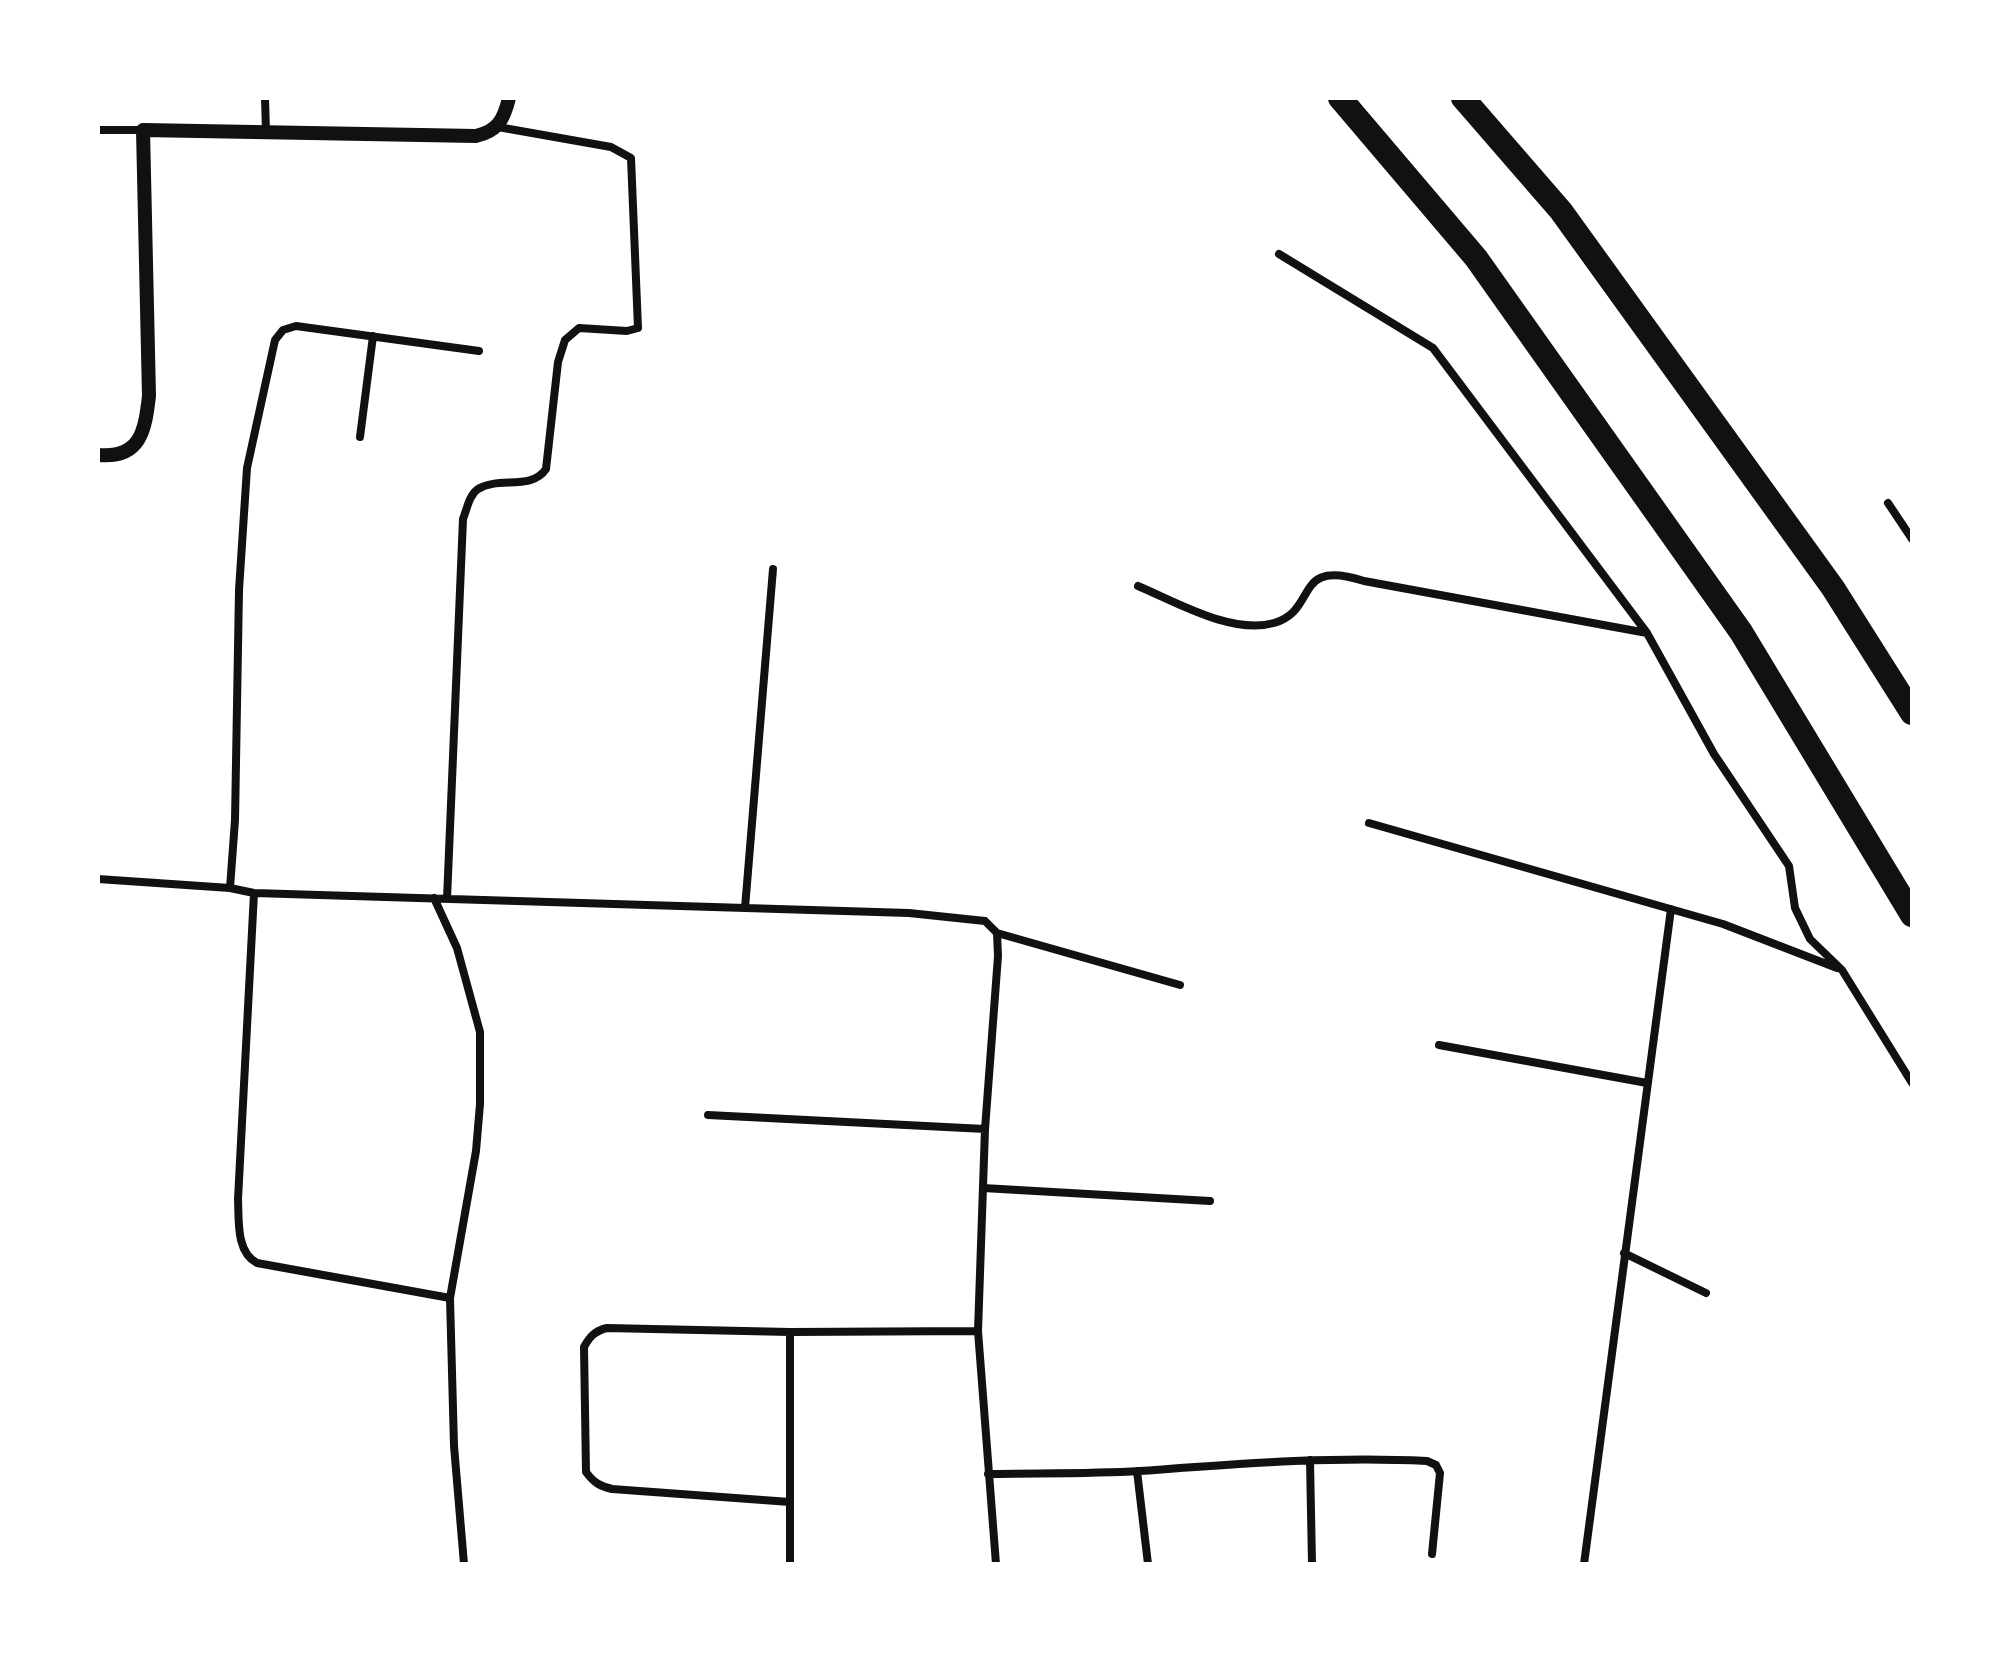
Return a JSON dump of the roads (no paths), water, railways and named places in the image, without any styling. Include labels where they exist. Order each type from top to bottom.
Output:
[{"type":"highway","points":[[1340,98],[1476,258],[1741,632],[1912,915]]},
{"type":"highway","points":[[1463,98],[1561,211],[1833,588],[1912,713]]},
{"type":"street","points":[[265,98],[266,132]]},
{"type":"street","points":[[98,130],[476,136],[498,127],[509,98]]},
{"type":"street","points":[[447,899],[463,519],[470,497],[479,488],[541,477],[546,469],[558,362],[565,340],[579,328],[627,331],[638,328],[631,158],[611,147],[498,127]]},
{"type":"street","points":[[98,455],[112,456],[137,444],[145,425],[149,396],[143,130]]},
{"type":"street","points":[[1279,254],[1433,348],[1647,633],[1714,754],[1789,866],[1795,908],[1810,939],[1842,970],[1912,1083]]},
{"type":"street","points":[[230,888],[235,820],[239,590],[247,468],[278,334],[290,327],[479,351]]},
{"type":"street","points":[[360,437],[373,336]]},
{"type":"street","points":[[1888,503],[1912,539]]},
{"type":"street","points":[[745,908],[773,569]]},
{"type":"street","points":[[1138,586],[1218,620],[1275,623],[1290,614],[1315,580],[1326,575],[1342,574],[1364,581],[1647,633]]},
{"type":"street","points":[[1369,823],[1723,924],[1842,970]]},
{"type":"street","points":[[98,879],[230,888],[254,893],[909,913],[985,921],[997,933],[1180,985]]},
{"type":"street","points":[[254,893],[238,1199],[243,1250],[248,1258],[257,1263],[450,1298]]},
{"type":"street","points":[[434,898],[457,948],[480,1032],[480,1104],[476,1151],[450,1298],[454,1446],[464,1564]]},
{"type":"street","points":[[1584,1564],[1671,909]]},
{"type":"street","points":[[996,1564],[978,1331],[985,1129],[998,956],[997,933]]},
{"type":"street","points":[[1439,1045],[1647,1083]]},
{"type":"street","points":[[708,1115],[985,1129]]},
{"type":"street","points":[[983,1188],[1210,1201]]},
{"type":"street","points":[[1624,1253],[1706,1293]]},
{"type":"street","points":[[790,1502],[612,1489],[593,1481],[586,1472],[584,1347],[589,1337],[607,1328],[790,1332],[978,1331]]},
{"type":"street","points":[[790,1332],[790,1564]]},
{"type":"street","points":[[988,1474],[1137,1471],[1362,1458],[1427,1461],[1436,1465],[1440,1473],[1432,1554]]},
{"type":"street","points":[[1310,1460],[1312,1564]]},
{"type":"street","points":[[1137,1471],[1148,1564]]}]
